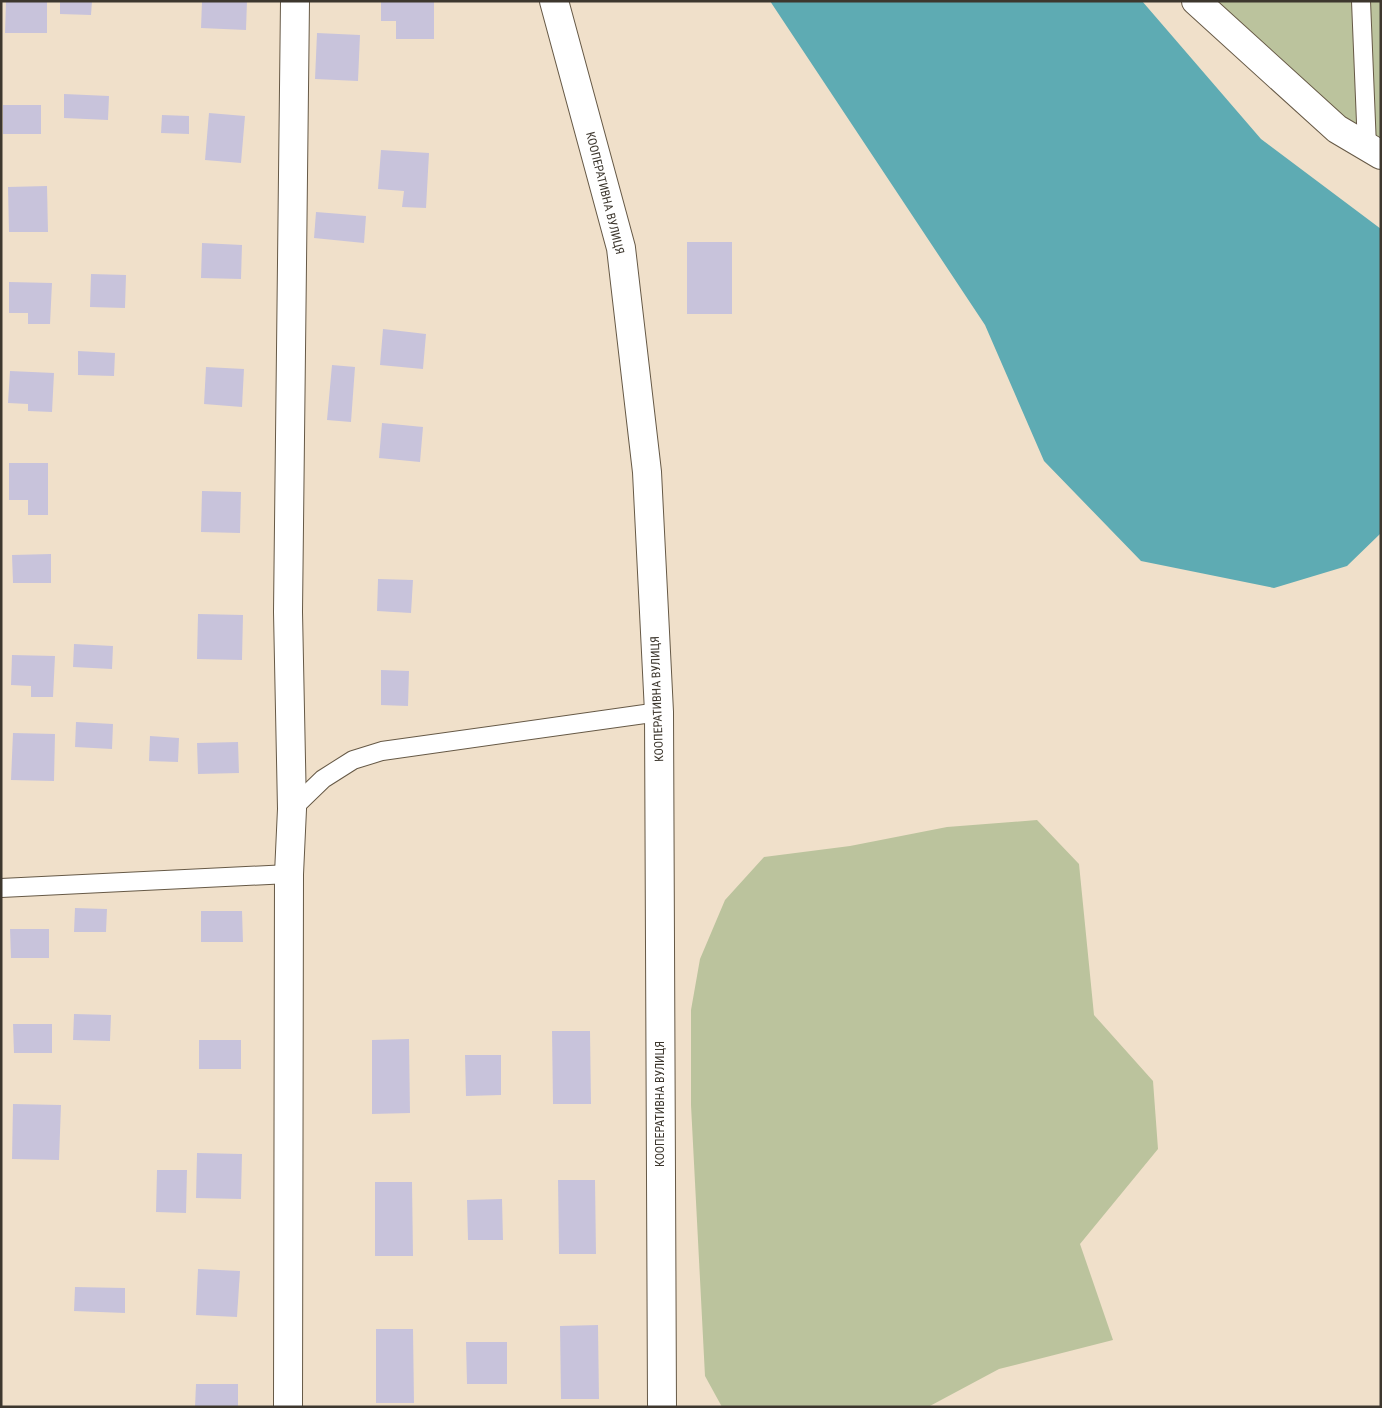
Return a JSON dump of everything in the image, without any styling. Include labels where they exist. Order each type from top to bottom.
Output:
[{"type":"street","points":[[288,1407],[289,874],[292,809],[288,612],[295,1]]},
{"type":"street","name":"КООПЕРАТИВНА ВУЛИЦЯ","points":[[554,1],[620,248],[647,472],[659,712],[662,1407]]},
{"type":"street","points":[[1196,1],[1337,129],[1374,151]]},
{"type":"lane","points":[[1361,1],[1374,151]]},
{"type":"lane","points":[[292,809],[323,780],[353,760],[382,751],[659,712]]},
{"type":"lane","points":[[1,888],[289,874]]},
{"type":"green space","points":[[1196,1],[1381,1],[1381,155]]},
{"type":"green space","points":[[1037,820],[1079,864],[1094,1015],[1153,1081],[1158,1149],[1080,1244],[1113,1340],[999,1369],[928,1407],[722,1407],[705,1376],[691,1105],[691,1010],[700,959],[725,900],[764,857],[850,846],[947,827]]},
{"type":"water","points":[[770,1],[1142,1],[1261,139],[1381,229],[1381,533],[1347,566],[1274,588],[1141,561],[1044,461],[985,325]]},
{"type":"building","points":[[6,1],[47,1],[47,33],[5,33]]},
{"type":"building","points":[[60,1],[92,1],[91,15],[60,14]]},
{"type":"building","points":[[202,1],[247,1],[246,30],[201,28]]},
{"type":"building","points":[[381,1],[434,1],[434,39],[396,39],[396,21],[381,21]]},
{"type":"building","points":[[317,33],[360,35],[358,81],[315,79]]},
{"type":"building","points":[[64,94],[109,96],[108,120],[64,118]]},
{"type":"building","points":[[3,105],[41,105],[41,134],[3,134]]},
{"type":"building","points":[[209,113],[245,116],[241,163],[205,160]]},
{"type":"building","points":[[162,115],[189,116],[189,134],[161,133]]},
{"type":"building","points":[[381,150],[429,153],[426,208],[402,207],[404,191],[378,189]]},
{"type":"building","points":[[47,186],[48,232],[9,232],[8,187]]},
{"type":"building","points":[[316,212],[366,216],[364,243],[314,238]]},
{"type":"building","points":[[687,242],[732,242],[732,314],[687,314]]},
{"type":"building","points":[[202,243],[242,245],[241,279],[201,278]]},
{"type":"building","points":[[91,274],[126,275],[125,308],[90,307]]},
{"type":"building","points":[[9,282],[52,283],[50,324],[28,324],[28,313],[9,313]]},
{"type":"building","points":[[383,329],[426,334],[423,369],[380,365]]},
{"type":"building","points":[[78,351],[115,353],[114,376],[78,375]]},
{"type":"building","points":[[332,365],[355,367],[351,422],[327,420]]},
{"type":"building","points":[[206,367],[244,369],[242,407],[204,404]]},
{"type":"building","points":[[10,371],[54,373],[52,412],[28,411],[28,404],[8,403]]},
{"type":"building","points":[[382,423],[423,427],[420,462],[379,458]]},
{"type":"building","points":[[9,463],[48,463],[48,515],[28,515],[28,500],[9,500]]},
{"type":"building","points":[[202,491],[241,492],[240,533],[201,532]]},
{"type":"building","points":[[51,554],[51,583],[13,583],[12,555]]},
{"type":"building","points":[[378,579],[413,580],[411,613],[377,611]]},
{"type":"building","points":[[198,614],[243,615],[242,660],[197,659]]},
{"type":"building","points":[[74,644],[113,646],[112,669],[73,667]]},
{"type":"building","points":[[12,655],[55,656],[53,697],[31,697],[31,686],[11,685]]},
{"type":"building","points":[[381,670],[409,671],[408,706],[381,705]]},
{"type":"building","points":[[76,722],[113,724],[112,749],[75,747]]},
{"type":"building","points":[[13,733],[55,734],[54,781],[11,780]]},
{"type":"building","points":[[150,736],[179,738],[178,762],[149,761]]},
{"type":"building","points":[[238,742],[239,773],[198,774],[197,743]]},
{"type":"building","points":[[75,908],[107,909],[106,932],[74,932]]},
{"type":"building","points":[[201,911],[242,911],[243,942],[201,942]]},
{"type":"building","points":[[10,929],[49,929],[49,958],[11,958]]},
{"type":"building","points":[[74,1014],[111,1015],[110,1041],[73,1040]]},
{"type":"building","points":[[13,1024],[52,1024],[52,1053],[14,1053]]},
{"type":"building","points":[[552,1031],[590,1031],[591,1104],[553,1104]]},
{"type":"building","points":[[409,1039],[410,1113],[372,1114],[372,1040]]},
{"type":"building","points":[[199,1040],[241,1040],[241,1069],[199,1069]]},
{"type":"building","points":[[465,1055],[501,1055],[501,1095],[466,1096]]},
{"type":"building","points":[[13,1104],[61,1105],[59,1160],[12,1159]]},
{"type":"building","points":[[197,1153],[242,1154],[241,1199],[196,1198]]},
{"type":"building","points":[[157,1170],[187,1170],[186,1213],[156,1212]]},
{"type":"building","points":[[558,1180],[595,1180],[596,1254],[559,1254]]},
{"type":"building","points":[[375,1182],[412,1182],[413,1256],[375,1256]]},
{"type":"building","points":[[502,1199],[503,1240],[468,1240],[467,1200]]},
{"type":"building","points":[[198,1269],[240,1271],[237,1317],[196,1315]]},
{"type":"building","points":[[75,1287],[125,1288],[125,1313],[74,1311]]},
{"type":"building","points":[[598,1325],[599,1399],[561,1399],[560,1326]]},
{"type":"building","points":[[376,1329],[413,1329],[414,1403],[376,1403]]},
{"type":"building","points":[[466,1342],[507,1342],[507,1384],[467,1384]]},
{"type":"building","points":[[196,1384],[238,1384],[238,1407],[195,1407]]}]
